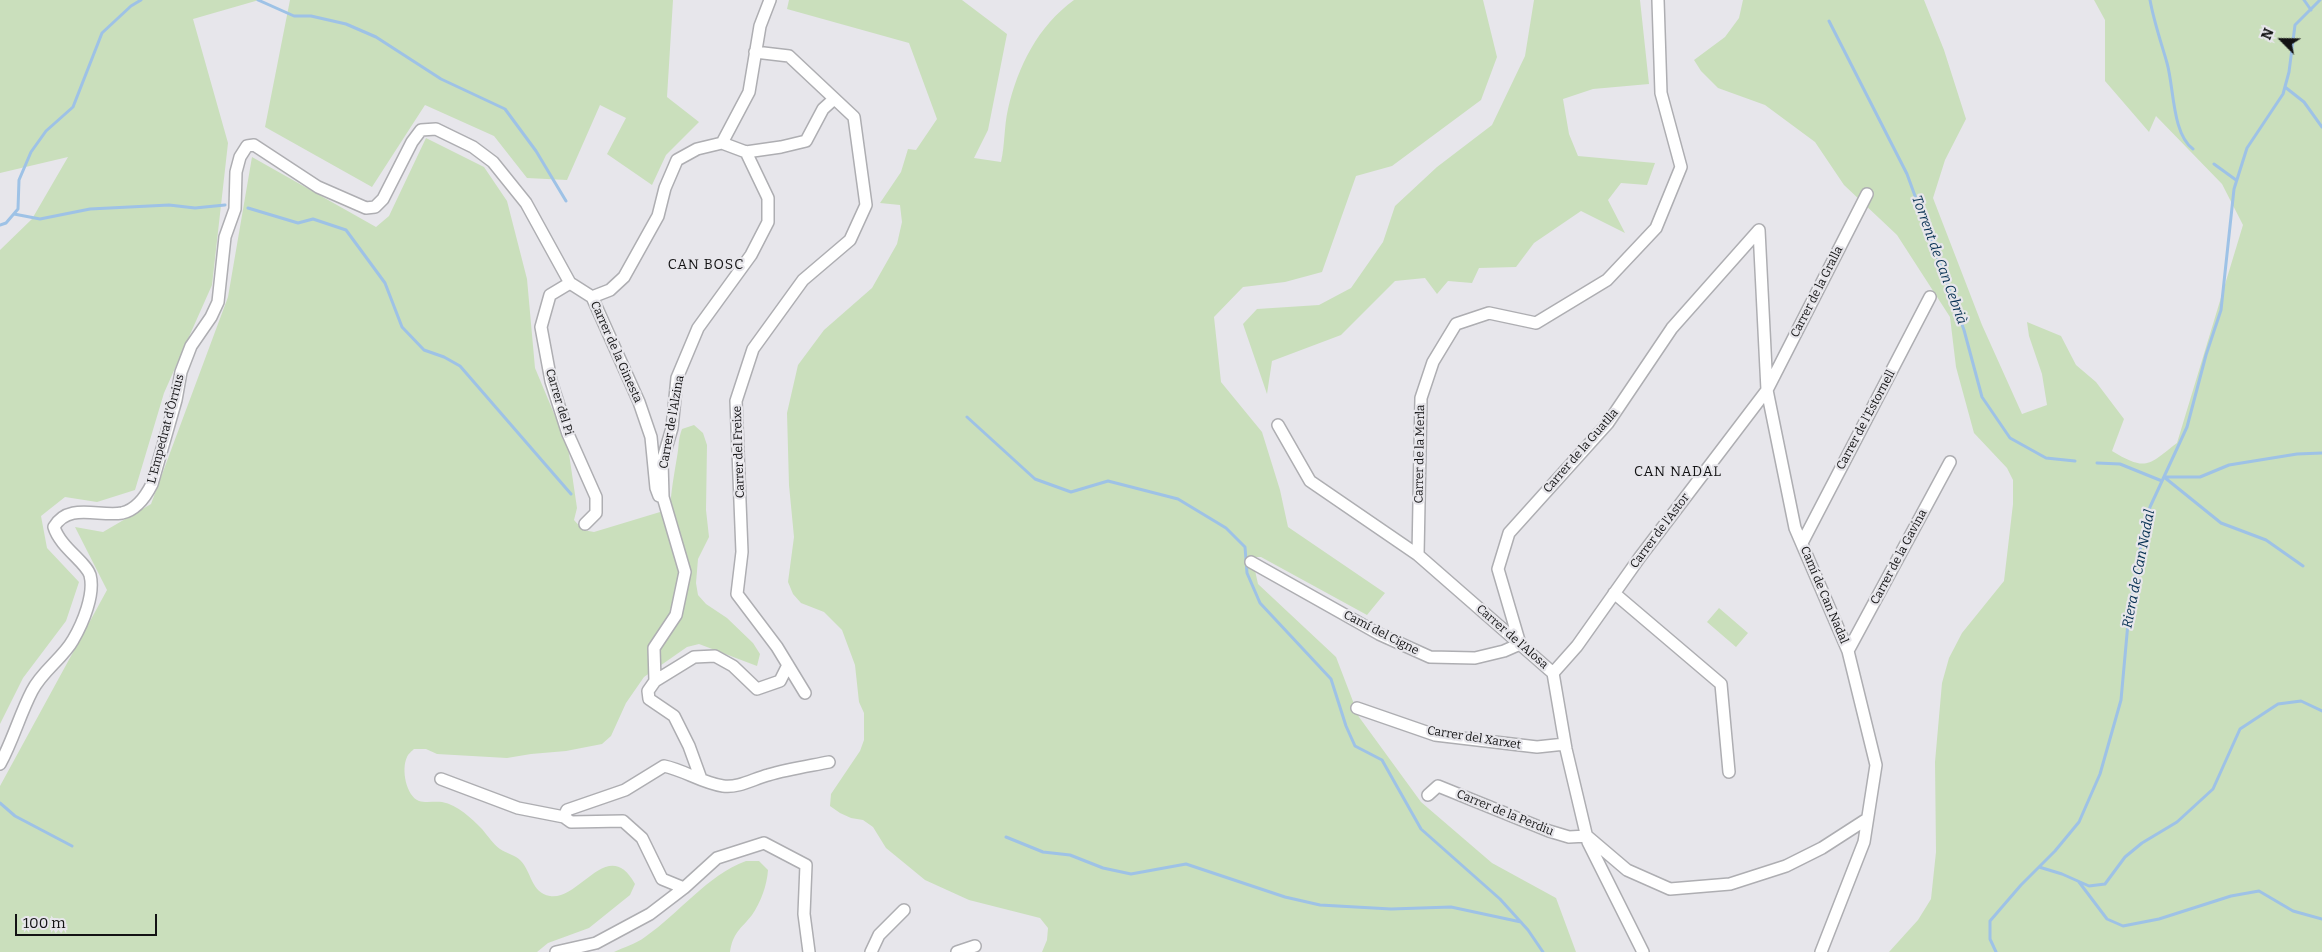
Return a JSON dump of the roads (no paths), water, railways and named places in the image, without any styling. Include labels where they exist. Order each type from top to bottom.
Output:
[{"type":"street","points":[[722,143],[749,92],[760,26],[770,0]]},
{"type":"street","name":"Carrer de la Merla","points":[[1418,555],[1422,398],[1433,362],[1456,324],[1489,314],[1536,322],[1607,280],[1656,228],[1681,167],[1661,93],[1658,0]]},
{"type":"street","name":"Carrer del Freixe","points":[[755,52],[789,56],[854,117],[866,206],[850,240],[803,280],[753,349],[736,401],[742,552],[737,594],[788,665],[805,693]]},
{"type":"street","points":[[592,297],[610,290],[624,277],[658,216],[677,160],[697,149],[722,143],[746,152],[806,141],[823,108],[834,99]]},
{"type":"street","name":"Carrer de la Ginesta","points":[[247,146],[254,145],[318,187],[366,208],[375,206],[383,199],[412,142],[421,130],[436,129],[473,147],[493,162],[526,203],[570,283],[592,297],[639,402],[651,437],[656,488],[659,496],[663,497]]},
{"type":"street","name":"L'Empedrat d'Òrrius","points":[[0,764],[33,689],[51,664],[72,641],[84,614],[92,586],[90,572],[56,535],[54,526],[59,518],[69,512],[123,513],[135,506],[145,496],[152,484],[176,400],[181,372],[191,346],[212,317],[218,302],[225,237],[235,208],[236,172],[240,157],[247,146]]},
{"type":"street","name":"Carrer de l'Alzina","points":[[700,779],[689,746],[674,716],[649,699],[648,691],[655,681],[654,648],[676,615],[685,572],[663,497],[662,462],[672,428],[677,378],[698,328],[750,256],[768,222],[768,198],[746,152]]},
{"type":"street","name":"Carrer de la Gralla","points":[[1767,390],[1867,194]]},
{"type":"street","name":"Camí de Can Nadal","points":[[1759,230],[1767,390],[1795,528],[1848,651],[1876,765],[1864,842],[1821,952]]},
{"type":"street","name":"Carrer de la Guatlla","points":[[1520,644],[1498,569],[1508,532],[1608,424],[1672,328],[1759,230]]},
{"type":"street","name":"Carrer del Pi","points":[[570,283],[550,295],[541,327],[551,381],[568,434],[596,497],[596,513],[585,524]]},
{"type":"street","name":"Carrer de l'Estornell","points":[[1802,544],[1930,297]]},
{"type":"street","name":"Carrer de l'Astor","points":[[1553,673],[1577,646],[1614,593],[1767,390]]},
{"type":"street","name":"Carrer de l'Alosa","points":[[1278,425],[1310,481],[1418,555],[1553,673],[1565,744],[1587,836],[1643,952]]},
{"type":"street","name":"Carrer de la Gavina","points":[[1848,651],[1950,462]]},
{"type":"street","name":"Camí del Cigne","points":[[1251,562],[1378,634],[1430,657],[1475,658],[1504,651],[1520,644]]},
{"type":"street","points":[[1614,593],[1721,684],[1729,772]]},
{"type":"street","points":[[655,681],[694,658],[715,656],[733,666],[757,689],[780,681],[788,665]]},
{"type":"street","name":"Carrer del Xarxet","points":[[1357,708],[1434,735],[1537,747],[1565,744]]},
{"type":"street","points":[[567,819],[567,810],[625,790],[664,766],[678,769],[700,779],[724,786],[745,783],[768,775],[829,762]]},
{"type":"street","points":[[441,778],[518,808],[567,819],[623,821],[642,838],[662,879],[684,888]]},
{"type":"street","name":"Carrer de la Perdiu","points":[[1428,795],[1438,786],[1550,831],[1569,837],[1587,836]]},
{"type":"street","points":[[1587,836],[1627,870],[1670,889],[1730,884],[1786,866],[1822,848],[1868,819]]},
{"type":"street","points":[[556,952],[596,943],[650,914],[684,888],[718,858],[764,843],[806,865],[804,914],[809,952]]},
{"type":"street","points":[[871,952],[879,935],[904,910]]},
{"type":"street","points":[[957,952],[975,946]]},
{"type":"waterway","points":[[0,225],[6,223],[18,209],[19,180],[31,152],[46,131],[73,107],[102,33],[131,6],[141,0]]},
{"type":"waterway","points":[[258,0],[294,16],[311,16],[346,24],[376,37],[441,79],[505,109],[536,151],[566,201]]},
{"type":"waterway","points":[[2150,0],[2167,63],[2177,122],[2186,142],[2193,149]]},
{"type":"waterway","points":[[2304,0],[2311,10]]},
{"type":"waterway","name":"Torrent de Can Cebrià","points":[[1996,952],[1990,939],[1990,921],[2021,885],[2055,851],[2079,822],[2100,774],[2121,700],[2128,623],[2138,559],[2150,507],[2187,427],[2206,355],[2221,310],[2234,189],[2247,148],[2283,94],[2289,72],[2295,25],[2320,0]]},
{"type":"waterway","name":"Torrent de Can Cebrià","points":[[1829,21],[1907,174],[1964,330],[1982,397],[2010,438],[2046,458],[2075,461]]},
{"type":"waterway","points":[[2285,87],[2304,102],[2322,127]]},
{"type":"waterway","points":[[2214,164],[2236,180]]},
{"type":"waterway","points":[[14,214],[40,219],[90,209],[169,205],[195,208],[225,205]]},
{"type":"waterway","points":[[248,208],[298,223],[313,219],[346,230],[385,283],[402,327],[424,350],[444,357],[460,366],[571,494]]},
{"type":"waterway","points":[[967,417],[1035,479],[1071,492],[1108,481],[1178,499],[1226,528],[1245,547],[1247,573],[1260,603],[1331,679],[1346,726],[1355,746],[1382,760],[1421,829],[1500,899],[1528,930],[1543,952]]},
{"type":"waterway","points":[[2164,477],[2200,477],[2229,465],[2297,454],[2322,453]]},
{"type":"waterway","name":"Torrent de Can Cebrià","points":[[2097,463],[2120,464],[2162,481]]},
{"type":"waterway","points":[[2164,477],[2221,523],[2266,540],[2303,566]]},
{"type":"waterway","points":[[2039,867],[2062,874],[2089,886],[2105,884],[2125,857],[2142,843],[2177,822],[2213,789],[2240,729],[2278,704],[2301,701],[2322,711]]},
{"type":"waterway","points":[[0,803],[15,816],[72,846]]},
{"type":"waterway","points":[[1006,837],[1043,852],[1070,855],[1103,868],[1131,874],[1186,864],[1285,897],[1320,905],[1391,909],[1451,907],[1521,922]]},
{"type":"waterway","points":[[2079,882],[2107,919],[2123,926],[2159,919],[2231,896],[2259,891],[2293,911],[2322,919]]},
{"type":"district","name":"CAN BOSC","points":[[706,265]]},
{"type":"district","name":"CAN NADAL","points":[[1678,472]]},
{"type":"water label","name":"Riera de Can Nadal","points":[[2139,569]]}]
